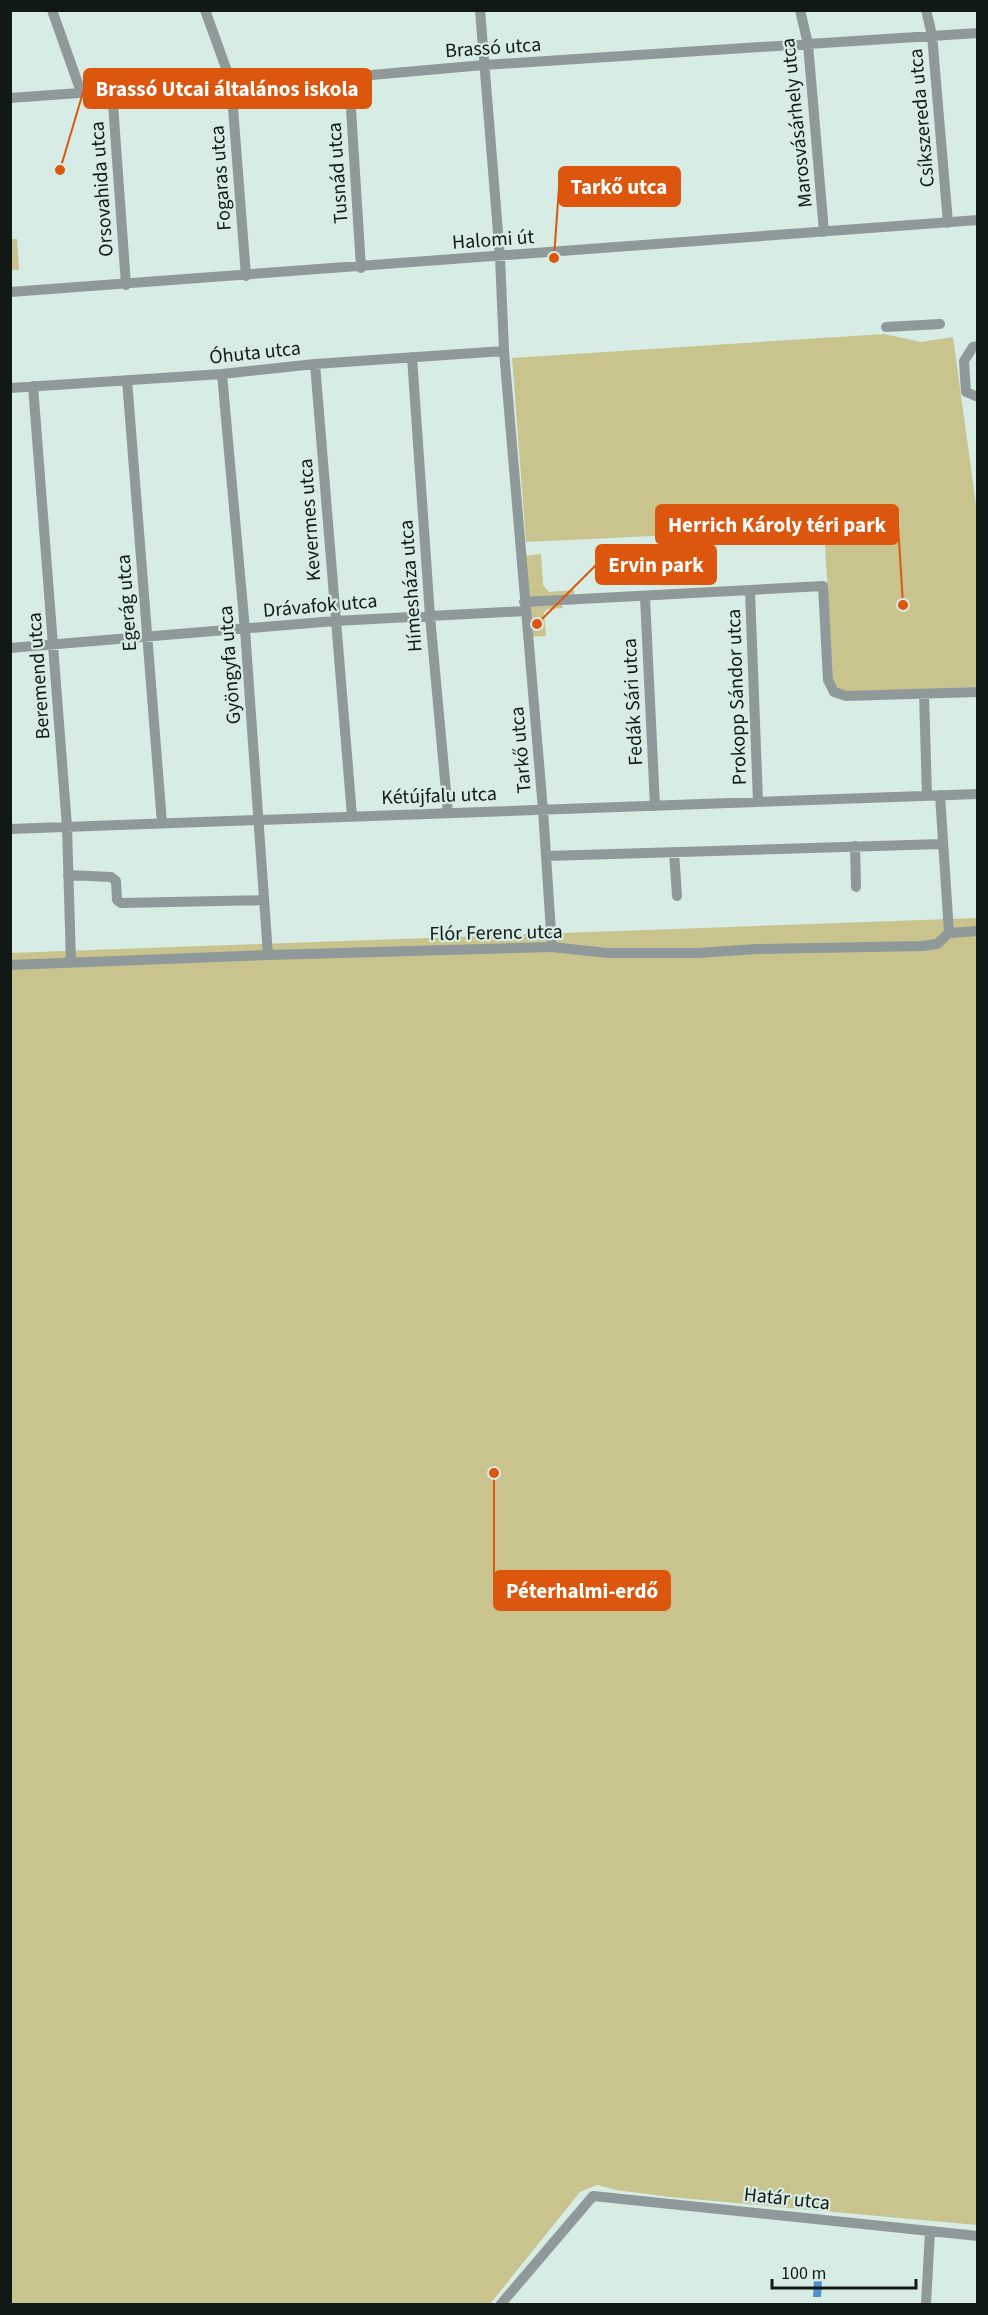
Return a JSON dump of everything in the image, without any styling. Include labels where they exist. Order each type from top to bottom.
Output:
[{"type":"street","points":[[52,10],[81,92]]},
{"type":"street","name":"Fogaras utca","points":[[205,10],[231,82],[246,276]]},
{"type":"street","name":"Tarkő utca","points":[[480,10],[500,257],[504,351],[543,810],[552,947]]},
{"type":"street","name":"Marosvásárhely utca","points":[[800,10],[808,44],[824,232]]},
{"type":"street","name":"Csíkszereda utca","points":[[926,10],[932,35],[948,222]]},
{"type":"street","name":"Brassó utca","points":[[10,98],[978,33]]},
{"type":"street","name":"Tusnád utca","points":[[349,77],[362,268]]},
{"type":"street","name":"Orsovahida utca","points":[[112,90],[126,285]]},
{"type":"street","name":"Halomi út","points":[[10,292],[362,268],[978,220]]},
{"type":"street","points":[[886,327],[940,324]]},
{"type":"street","points":[[978,346],[973,347],[964,361],[966,392],[978,397]]},
{"type":"street","name":"Óhuta utca","points":[[10,388],[222,374],[315,364],[504,351]]},
{"type":"street","name":"Hímesháza utca","points":[[412,357],[430,616],[448,813]]},
{"type":"street","name":"Kevermes utca","points":[[315,364],[352,816]]},
{"type":"street","name":"Gyöngyfa utca","points":[[222,374],[245,630],[268,955]]},
{"type":"street","name":"Egerág utca","points":[[127,380],[162,823]]},
{"type":"street","name":"Beremend utca","points":[[33,386],[67,826],[71,963]]},
{"type":"street","name":"Drávafok utca","points":[[10,648],[335,621],[430,616],[525,606],[823,586],[828,680],[834,692],[846,696],[924,694]]},
{"type":"street","name":"Prokopp Sándor utca","points":[[750,591],[758,802]]},
{"type":"street","name":"Fedák Sári utca","points":[[645,597],[655,806]]},
{"type":"street","points":[[927,796],[924,694],[978,692]]},
{"type":"street","name":"Kétújfalu utca","points":[[10,829],[978,794]]},
{"type":"street","points":[[940,795],[949,933]]},
{"type":"street","points":[[546,856],[942,844]]},
{"type":"street","points":[[855,846],[856,887]]},
{"type":"street","points":[[674,852],[677,896]]},
{"type":"street","points":[[68,875],[111,876],[116,881],[117,900],[121,903],[264,900]]},
{"type":"street","name":"Flór Ferenc utca","points":[[10,965],[552,947],[607,953],[698,953],[757,949],[922,946],[937,944],[949,933],[978,931]]},
{"type":"street","name":"Határ utca","points":[[501,2304],[593,2196],[978,2236]]},
{"type":"street","points":[[926,2304],[930,2231]]},
{"type":"shaded area","points":[[11,239],[17,239],[19,270],[11,270]]},
{"type":"shaded area","points":[[884,334],[921,342],[953,337],[977,512],[977,687],[846,692],[838,689],[833,681],[824,528],[526,542],[512,358]]},
{"type":"shaded area","points":[[541,554],[543,585],[549,592],[574,590],[574,596],[527,599],[523,556]]},
{"type":"shaded area","points":[[561,603],[563,608],[547,609],[544,613],[546,636],[529,637],[527,605]]},
{"type":"shaded area","points":[[977,918],[977,2225],[670,2197],[616,2190],[597,2185],[580,2192],[490,2304],[11,2304],[10,953]]},
{"type":"water","points":[[814,2280],[822,2280],[821,2297],[813,2297]]},
{"type":"place","name":"Brassó Utcai általános iskola","points":[[60,170]]},
{"type":"place","name":"Tarkő utca","points":[[554,258]]},
{"type":"place","name":"Herrich Károly téri park","points":[[903,605]]},
{"type":"place","name":"Ervin park","points":[[537,624]]},
{"type":"place","name":"Péterhalmi-erdő","points":[[494,1473]]}]
